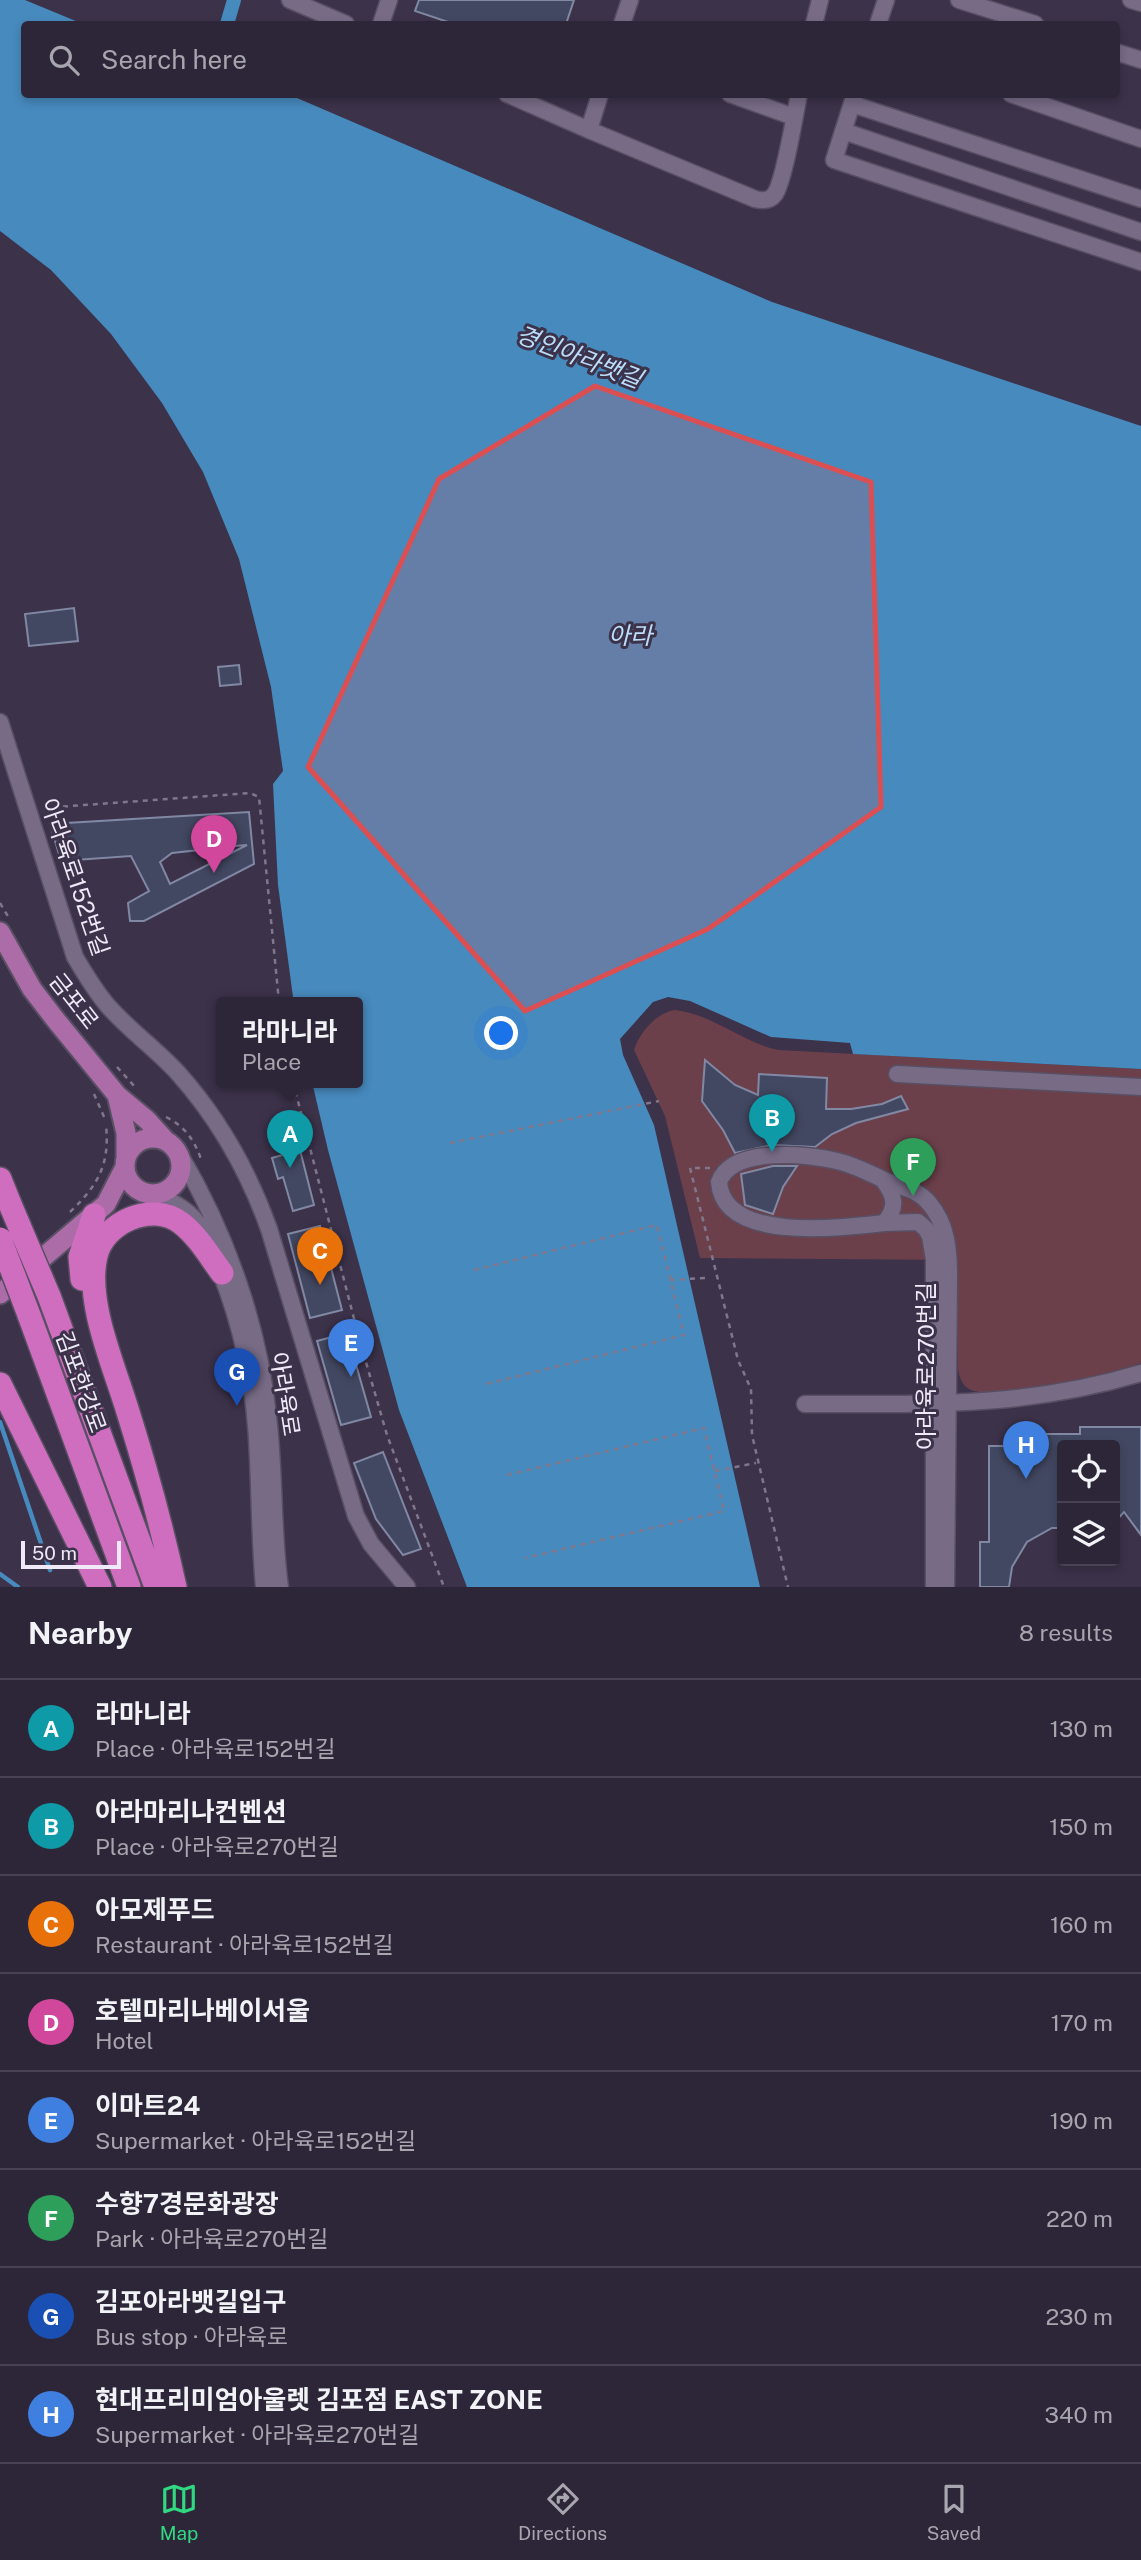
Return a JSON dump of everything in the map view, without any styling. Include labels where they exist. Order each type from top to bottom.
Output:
[{"type":"highway","name":"김포한강로","points":[[0,1179],[50,1296],[156,1587]]},
{"type":"highway","points":[[100,1210],[83,1243],[80,1274],[99,1321],[128,1412],[175,1587]]},
{"type":"highway","points":[[99,1321],[95,1282],[96,1255],[107,1234],[130,1219],[155,1214],[181,1223],[222,1273]]},
{"type":"highway","name":"김포한강로","points":[[0,1239],[129,1587]]},
{"type":"highway","points":[[0,1384],[100,1587]]},
{"type":"main road","name":"금포로","points":[[6,928],[32,989],[117,1095]]},
{"type":"main road","points":[[100,1210],[171,1189],[177,1182],[182,1165],[173,1148],[147,1119],[117,1095]]},
{"type":"main road","points":[[117,1095],[125,1124],[125,1162],[132,1185],[151,1194]]},
{"type":"main road","points":[[0,1294],[100,1210],[138,1142],[157,1138],[173,1148]]},
{"type":"street","points":[[290,0],[339,21]]},
{"type":"street","points":[[382,21],[389,0]]},
{"type":"street","points":[[623,21],[630,0]]},
{"type":"street","points":[[815,21],[820,0]]},
{"type":"street","points":[[879,21],[886,0]]},
{"type":"street","points":[[959,0],[1026,21]]},
{"type":"street","points":[[1131,0],[1141,3]]},
{"type":"street","points":[[1120,53],[1141,60]]},
{"type":"street","points":[[516,98],[761,200],[774,196],[777,190],[798,98]]},
{"type":"street","points":[[589,130],[599,98]]},
{"type":"street","points":[[741,98],[794,117]]},
{"type":"street","points":[[1023,98],[1141,139]]},
{"type":"street","points":[[1141,199],[854,99],[834,160],[1141,262]]},
{"type":"street","points":[[843,131],[1141,232]]},
{"type":"street","name":"아라육로152번길","points":[[0,722],[68,939],[84,974],[108,1006],[160,1054],[197,1095],[223,1131],[246,1171],[269,1229],[356,1516],[371,1544],[407,1587]]},
{"type":"street","points":[[897,1074],[1141,1087]]},
{"type":"street","name":"아라육로","points":[[173,1148],[212,1215],[248,1316],[270,1432],[279,1587]]},
{"type":"street","name":"아라육로270번길","points":[[722,1174],[742,1161],[785,1155],[836,1161],[908,1187],[928,1202],[941,1220],[946,1587]]},
{"type":"street","points":[[722,1174],[719,1182],[724,1202],[736,1213],[753,1220],[812,1229],[918,1222],[910,1208],[919,1194]]},
{"type":"street","points":[[883,1180],[893,1194],[895,1205],[884,1223]]},
{"type":"street","name":"아라육로","points":[[151,1194],[186,1209],[202,1228],[222,1273],[239,1333],[253,1405],[264,1587]]},
{"type":"street","name":"아라육로270번길","points":[[918,1222],[940,1245]]},
{"type":"street","points":[[805,1404],[942,1404],[1042,1396],[1141,1373]]},
{"type":"street","name":"아라육로270번길","points":[[934,1587],[942,1404]]},
{"type":"path","points":[[28,809],[250,793],[259,797],[279,997]]},
{"type":"path","points":[[0,902],[6,928]]},
{"type":"path","points":[[115,1064],[124,1075]]},
{"type":"path","points":[[295,1088],[387,1435],[444,1587]]},
{"type":"path","points":[[65,1217],[90,1192],[100,1177],[106,1158],[107,1127],[102,1108],[93,1094]]},
{"type":"path","points":[[450,1143],[659,1101]]},
{"type":"path","points":[[722,1174],[706,1167],[690,1168],[738,1360],[751,1389],[752,1435],[757,1463],[788,1587]]},
{"type":"path","points":[[474,1270],[657,1225],[684,1335],[486,1384]]},
{"type":"path","points":[[670,1280],[705,1278]]},
{"type":"path","points":[[507,1475],[705,1428],[715,1471],[724,1511],[526,1558]]},
{"type":"path","points":[[715,1471],[757,1463]]},
{"type":"highlighted area","points":[[595,386],[871,482],[881,807],[708,929],[525,1011],[308,767],[439,479]]},
{"type":"shaded area","points":[[675,1010],[702,1017],[752,1041],[778,1050],[1141,1069],[1141,1363],[1030,1389],[1006,1392],[971,1390],[962,1381],[958,1368],[958,1260],[700,1258],[665,1116],[634,1050],[650,1024]]},
{"type":"water","name":"아라","points":[[0,0],[25,0],[76,21],[21,21],[21,98],[297,98],[772,302],[1141,426],[1141,1069],[853,1054],[850,1043],[771,1037],[690,1001],[668,997],[653,1002],[620,1039],[623,1055],[654,1125],[760,1587],[467,1587],[399,1410],[313,1088],[363,1088],[363,997],[293,997],[278,885],[273,784],[283,771],[271,687],[239,559],[203,472],[162,403],[111,334],[51,270],[0,231]]},
{"type":"building","points":[[419,0],[574,0],[567,21],[445,21],[415,11]]},
{"type":"building","points":[[74,608],[78,641],[29,646],[25,614]]},
{"type":"building","points":[[239,665],[241,684],[220,686],[218,667]]},
{"type":"building","points":[[249,812],[254,864],[144,921],[130,921],[128,903],[149,891],[131,856],[61,861],[50,824]],"holes":[[[233,834],[234,846],[247,845],[170,884],[160,862],[172,853],[199,850],[198,836]]]},
{"type":"building","points":[[705,1060],[735,1085],[758,1095],[759,1074],[827,1078],[826,1109],[851,1109],[882,1104],[901,1096],[908,1109],[856,1123],[832,1134],[815,1147],[772,1145],[735,1153],[723,1130],[702,1101]]},
{"type":"building","points":[[300,1150],[314,1205],[293,1211],[283,1177],[278,1179],[272,1158]]},
{"type":"building","points":[[773,1166],[797,1166],[783,1187],[773,1214],[745,1205],[741,1174]]},
{"type":"building","points":[[320,1226],[342,1310],[310,1318],[288,1234]]},
{"type":"building","points":[[347,1333],[371,1417],[341,1425],[317,1341]]},
{"type":"building","points":[[1080,1427],[1141,1427],[1141,1535],[1124,1512],[1120,1516],[1120,1440],[1057,1440],[1057,1528],[1052,1528],[1027,1542],[1012,1567],[1009,1587],[980,1587],[980,1542],[989,1542],[989,1446],[1028,1446],[1028,1434],[1080,1434]]},
{"type":"building","points":[[383,1452],[421,1549],[403,1555],[376,1519],[354,1463]]},
{"type":"waterway","points":[[228,21],[234,0]]},
{"type":"waterway","points":[[0,1422],[50,1570]]},
{"type":"waterway","points":[[0,1574],[18,1587]]},
{"type":"place","name":"호텔마리나베이서울","points":[[214,873]]},
{"type":"place","name":"아라마리나컨벤션","points":[[772,1152]]},
{"type":"place","name":"라마니라","points":[[290,1168]]},
{"type":"place","name":"수향7경문화광장","points":[[913,1196]]},
{"type":"place","name":"아모제푸드","points":[[320,1285]]},
{"type":"place","name":"이마트24","points":[[351,1377]]},
{"type":"place","name":"김포아라뱃길입구","points":[[237,1406]]},
{"type":"place","name":"현대프리미엄아울렛 김포점 EAST ZONE","points":[[1026,1479]]},
{"type":"water label","name":"경인아라뱃길","points":[[579,357]]}]
